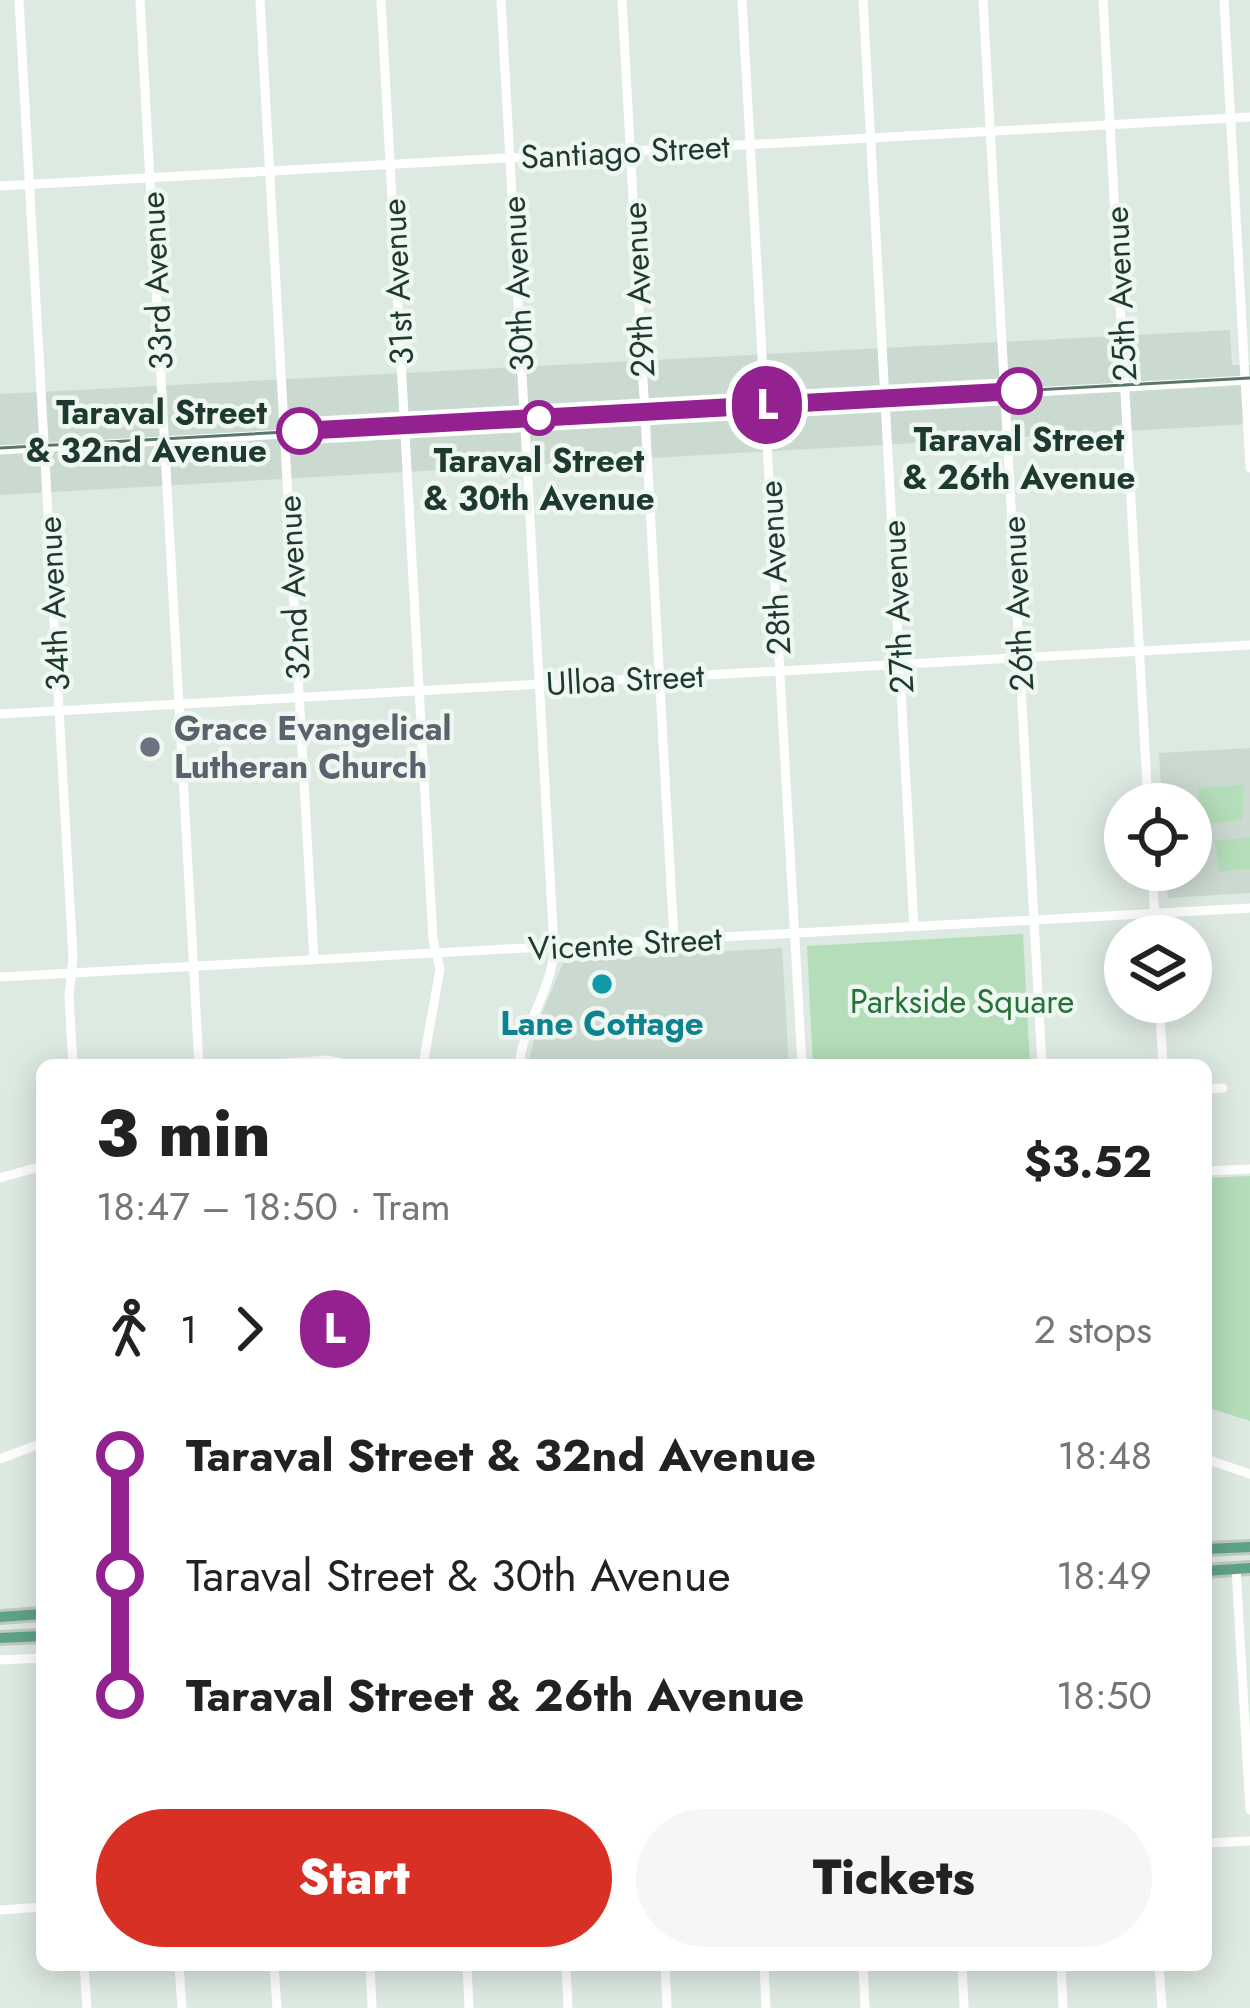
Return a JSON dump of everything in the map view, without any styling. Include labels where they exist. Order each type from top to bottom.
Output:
[{"type":"main road","points":[[1212,1549],[1250,1547]]},
{"type":"main road","points":[[1212,1570],[1243,1568]]},
{"type":"main road","points":[[0,1617],[36,1614]]},
{"type":"main road","points":[[0,1638],[36,1636]]},
{"type":"street","name":"34th Avenue","points":[[19,0],[73,958],[69,996],[73,1059]]},
{"type":"street","name":"33rd Avenue","points":[[140,0],[200,1059]]},
{"type":"street","name":"32nd Avenue","points":[[260,0],[314,960]]},
{"type":"street","name":"31st Avenue","points":[[381,0],[433,940],[440,969],[424,1059]]},
{"type":"street","name":"30th Avenue","points":[[502,0],[554,946],[550,976],[528,1025],[520,1059]]},
{"type":"street","name":"29th Avenue","points":[[622,0],[674,940]]},
{"type":"street","name":"28th Avenue","points":[[742,0],[802,1059]]},
{"type":"street","name":"27th Avenue","points":[[863,0],[914,927]]},
{"type":"street","name":"26th Avenue","points":[[983,0],[1042,1059]]},
{"type":"street","name":"25th Avenue","points":[[1103,0],[1147,783]]},
{"type":"street","points":[[1224,0],[1250,468]]},
{"type":"street","name":"Santiago Street","points":[[0,186],[1250,117]]},
{"type":"street","points":[[0,450],[1248,381]]},
{"type":"street","name":"Ulloa Street","points":[[0,714],[1250,645]]},
{"type":"street","points":[[1153,891],[1154,914]]},
{"type":"street","name":"Vicente Street","points":[[0,977],[1250,908]]},
{"type":"street","points":[[1160,1023],[1163,1059]]},
{"type":"street","points":[[1212,1088],[1222,1088]]},
{"type":"street","points":[[0,1178],[36,1168]]},
{"type":"street","points":[[1212,1171],[1250,1169]]},
{"type":"street","points":[[0,1460],[36,1445]]},
{"type":"street","points":[[1212,1462],[1250,1474]]},
{"type":"street","points":[[1243,1568],[1250,1810]]},
{"type":"street","points":[[0,1660],[36,1658]]},
{"type":"street","points":[[1212,1843],[1250,1840]]},
{"type":"street","points":[[0,1910],[36,1907]]},
{"type":"street","points":[[84,1971],[87,2008]]},
{"type":"street","points":[[179,1971],[182,2008]]},
{"type":"street","points":[[274,1971],[277,2008]]},
{"type":"street","points":[[370,1971],[372,2008]]},
{"type":"street","points":[[466,1971],[469,2008]]},
{"type":"street","points":[[566,1971],[568,2008]]},
{"type":"street","points":[[664,1971],[667,2008]]},
{"type":"street","points":[[764,1971],[766,2008]]},
{"type":"street","points":[[863,1971],[865,2008]]},
{"type":"street","points":[[962,1971],[964,2008]]},
{"type":"street","points":[[1060,1971],[1063,2008]]},
{"type":"street","points":[[1160,1971],[1162,2008]]},
{"type":"shaded area","points":[[1230,330],[1232,365],[1250,365],[1250,424],[0,495],[0,394]]},
{"type":"shaded area","points":[[1250,748],[1250,893],[1168,898],[1168,891],[1212,891],[1212,783],[1161,783],[1159,753]]},
{"type":"shaded area","points":[[782,948],[789,1059],[529,1059],[538,1023],[564,961]]},
{"type":"green space","points":[[1244,785],[1242,820],[1212,823],[1212,787]]},
{"type":"green space","points":[[1250,837],[1250,869],[1219,871],[1215,841]]},
{"type":"green space","name":"Parkside Square","points":[[1023,934],[1030,1059],[813,1059],[807,946]]},
{"type":"green space","points":[[1250,1176],[1250,1421],[1212,1409],[1212,1178]]},
{"type":"tram line","points":[[0,448],[1250,378]]},
{"type":"tram line","name":"L","points":[[300,431],[1019,391]]},
{"type":"place","name":"Taraval Street & 26th Avenue","points":[[1019,391]]},
{"type":"place","name":"Taraval Street & 30th Avenue","points":[[539,418]]},
{"type":"place","name":"Taraval Street & 32nd Avenue","points":[[300,431]]},
{"type":"place","name":"Grace Evangelical Lutheran Church","points":[[150,747]]},
{"type":"place","name":"Lane Cottage","points":[[602,984]]}]
